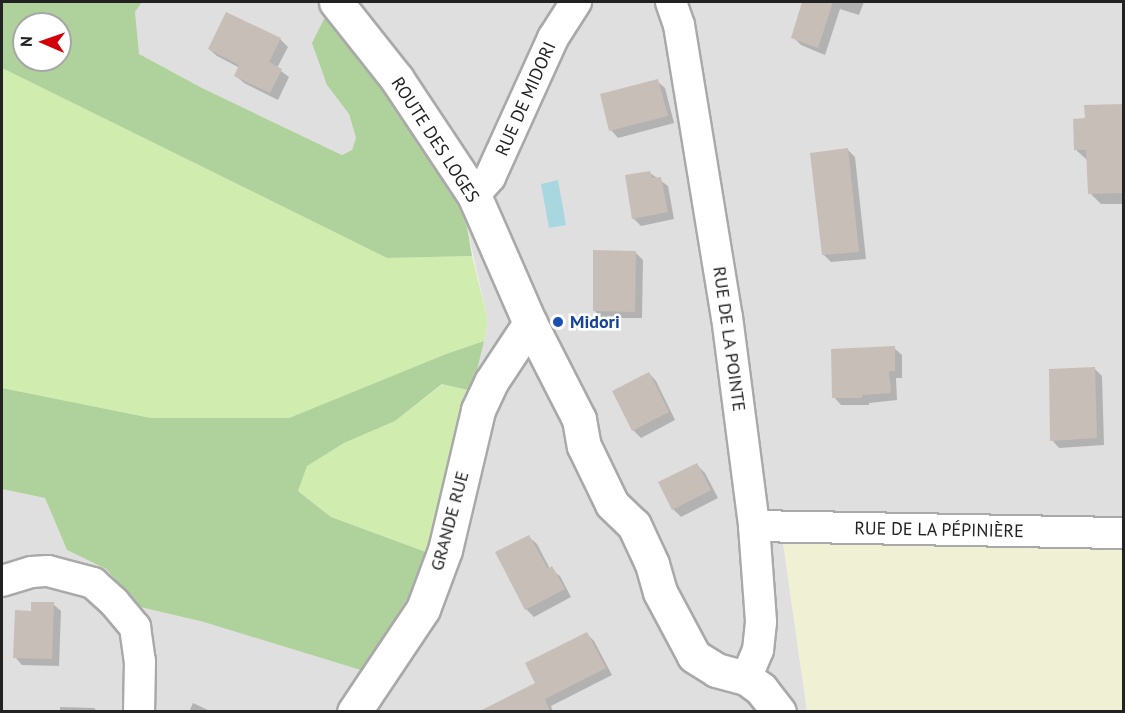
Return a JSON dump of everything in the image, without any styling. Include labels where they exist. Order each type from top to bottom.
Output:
[{"type":"street","name":"ROUTE DES LOGES","points":[[336,2],[397,79],[474,195],[530,323],[579,419],[584,446],[612,504],[634,525],[652,564],[660,592],[694,656],[716,670],[746,678]]},
{"type":"street","name":"RUE DE MIDORI","points":[[474,195],[490,177],[553,38],[576,2]]},
{"type":"street","name":"RUE DE LA POINTE","points":[[671,2],[679,25],[727,317],[754,526],[761,622],[758,650],[746,678]]},
{"type":"street","name":"GRANDE RUE","points":[[354,711],[423,609],[445,550],[478,411],[491,382],[530,323]]},
{"type":"street","name":"RUE DE LA PÉPINIÈRE","points":[[754,526],[1124,533]]},
{"type":"street","points":[[2,580],[32,572],[48,572],[93,583],[114,602],[135,627],[140,661],[139,711]]},
{"type":"street","points":[[746,678],[761,689],[779,711]]},
{"type":"shaded area","points":[[142,2],[1123,2],[1123,541],[782,536],[807,711],[2,712],[2,489],[45,498],[67,550],[106,569],[140,607],[204,622],[417,582],[488,321],[467,227],[327,85],[349,114],[356,138],[352,150],[342,155],[202,88],[138,54],[135,12]]},
{"type":"green space","points":[[2,2],[142,2],[135,12],[139,54],[202,88],[342,155],[352,150],[356,138],[349,114],[327,85],[312,43],[325,17],[344,34],[453,191],[467,227],[472,256],[387,258],[2,68]]},
{"type":"green space","points":[[2,68],[387,258],[472,256],[488,321],[484,341],[446,354],[289,418],[151,418],[2,388]]},
{"type":"green space","points":[[484,341],[472,391],[442,384],[395,421],[344,443],[307,466],[298,491],[331,517],[426,552],[417,582],[364,671],[204,622],[140,607],[106,569],[67,550],[45,498],[2,489],[2,388],[151,418],[289,418],[446,354]]},
{"type":"green space","points":[[443,384],[472,391],[426,552],[331,517],[298,491],[307,465],[344,443],[395,421]]},
{"type":"green space","points":[[782,535],[1123,536],[1123,711],[807,711]]},
{"type":"water","points":[[558,180],[566,225],[549,228],[541,184]]},
{"type":"building","points":[[802,2],[833,2],[818,48],[791,38]]},
{"type":"building","points":[[226,12],[281,38],[269,62],[282,69],[270,93],[234,76],[239,65],[208,49]]},
{"type":"building","points":[[658,79],[668,116],[609,131],[600,94]]},
{"type":"building","points":[[1124,104],[1124,193],[1088,194],[1086,150],[1074,150],[1073,119],[1085,118],[1084,105]]},
{"type":"building","points":[[848,148],[859,252],[822,255],[810,153]]},
{"type":"building","points":[[650,171],[652,178],[661,177],[668,212],[632,219],[625,175]]},
{"type":"building","points":[[593,250],[636,251],[635,312],[593,311]]},
{"type":"building","points":[[895,346],[895,371],[889,371],[891,393],[862,395],[862,398],[832,398],[831,349]]},
{"type":"building","points":[[1095,367],[1097,438],[1050,441],[1049,369]]},
{"type":"building","points":[[649,372],[669,412],[632,431],[612,391]]},
{"type":"building","points":[[697,463],[711,490],[672,510],[658,482]]},
{"type":"building","points":[[529,535],[548,569],[552,566],[565,589],[525,610],[495,552]]},
{"type":"building","points":[[31,602],[54,602],[52,659],[13,658],[15,610],[31,611]]},
{"type":"building","points":[[587,632],[606,668],[545,699],[550,711],[480,711],[535,683],[525,663]]},
{"type":"place","name":"Midori","points":[[558,322]]}]
